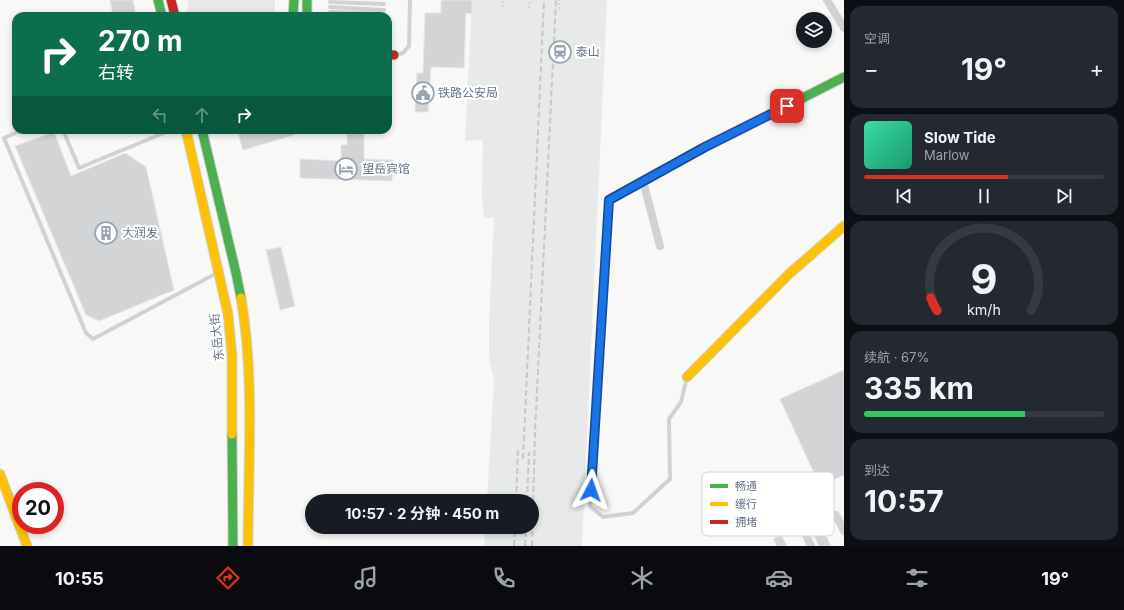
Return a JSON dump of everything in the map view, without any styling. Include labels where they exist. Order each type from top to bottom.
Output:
[{"type":"main road","points":[[158,0],[161,12]]},
{"type":"main road","points":[[171,0],[174,12]]},
{"type":"main road","points":[[293,12],[294,0]]},
{"type":"main road","points":[[307,0],[307,12]]},
{"type":"main road","points":[[609,200],[705,147],[844,77]]},
{"type":"main road","name":"东岳大街","points":[[187,134],[220,272],[228,314],[232,356],[233,546]]},
{"type":"main road","points":[[203,134],[236,272],[245,323],[249,374],[248,546]]},
{"type":"main road","points":[[687,377],[789,274],[844,226]]},
{"type":"main road","points":[[0,474],[27,546]]},
{"type":"street","points":[[827,0],[844,28]]},
{"type":"street","points":[[643,181],[660,246]]},
{"type":"street","points":[[836,515],[844,531]]},
{"type":"street","points":[[806,536],[811,546]]},
{"type":"lane","points":[[392,55],[403,54],[410,46],[410,0]]},
{"type":"lane","points":[[330,9],[384,2]]},
{"type":"lane","points":[[330,9],[370,12]]},
{"type":"lane","points":[[13,134],[4,138],[86,333],[93,339],[220,272]]},
{"type":"lane","points":[[65,134],[79,168],[161,134]]},
{"type":"lane","points":[[609,200],[590,506],[603,517],[633,513],[670,479],[669,419],[681,402],[687,377]]},
{"type":"path","points":[[503,0],[503,7]]},
{"type":"path","points":[[529,8],[530,0]]},
{"type":"path","points":[[559,0],[559,9]]},
{"type":"shaded area","points":[[188,0],[275,0],[275,12],[187,12]]},
{"type":"shaded area","points":[[472,0],[607,0],[582,546],[484,546],[485,534],[539,534],[539,494],[487,494],[494,380],[489,357],[489,323],[494,218],[484,218],[482,196],[483,140],[465,141]]},
{"type":"shaded area","points":[[510,458],[515,458],[513,494],[508,494]]},
{"type":"building","points":[[110,0],[133,0],[135,12],[112,12]]},
{"type":"building","points":[[441,0],[472,0],[472,14],[466,13],[464,68],[431,67],[428,112],[415,112],[417,73],[423,73],[425,13],[441,13]]},
{"type":"building","name":"大润发","points":[[48,134],[55,134],[71,176],[125,153],[146,167],[174,290],[99,321],[86,315],[15,146]]},
{"type":"building","points":[[238,134],[294,134],[294,135],[243,150]]},
{"type":"building","name":"望岳宾馆","points":[[347,134],[364,134],[364,159],[393,160],[392,181],[300,178],[300,159],[341,161],[341,145],[347,145]]},
{"type":"building","points":[[281,247],[295,306],[280,310],[266,250]]},
{"type":"building","points":[[844,370],[844,475],[834,480],[834,472],[814,472],[780,399]]},
{"type":"building","points":[[782,536],[787,546],[777,546],[773,539]]},
{"type":"building","points":[[814,536],[826,536],[831,546],[819,546]]},
{"type":"railway","points":[[523,459],[544,0]]},
{"type":"railway","points":[[532,546],[535,432],[556,0]]},
{"type":"railway","points":[[516,494],[518,449]]},
{"type":"railway","points":[[527,494],[529,452]]},
{"type":"railway","points":[[514,546],[515,534]]},
{"type":"railway","points":[[525,546],[526,534]]},
{"type":"traffic: fast","points":[[158,0],[161,12]]},
{"type":"traffic: fast","points":[[293,12],[294,0]]},
{"type":"traffic: fast","points":[[307,0],[307,12]]},
{"type":"traffic: fast","points":[[783,108],[844,77]]},
{"type":"traffic: fast","points":[[203,134],[241,298]]},
{"type":"traffic: fast","points":[[232,434],[233,546]]},
{"type":"traffic: slow","points":[[609,200],[705,147],[783,108]]},
{"type":"traffic: slow","points":[[187,134],[228,314],[232,356],[232,434]]},
{"type":"traffic: slow","points":[[687,377],[789,274],[844,226]]},
{"type":"traffic: slow","points":[[241,298],[248,359],[250,422],[248,546]]},
{"type":"traffic: slow","points":[[0,474],[27,546]]},
{"type":"traffic: jam","points":[[171,0],[174,12]]},
{"type":"place","name":"泰山","points":[[560,52]]},
{"type":"place","name":"铁路公安局","points":[[423,93]]},
{"type":"place","name":"望岳宾馆","points":[[346,169]]},
{"type":"place","name":"大润发","points":[[106,233]]},
{"type":"route","points":[[591,490],[609,200],[705,147],[787,106]]}]
